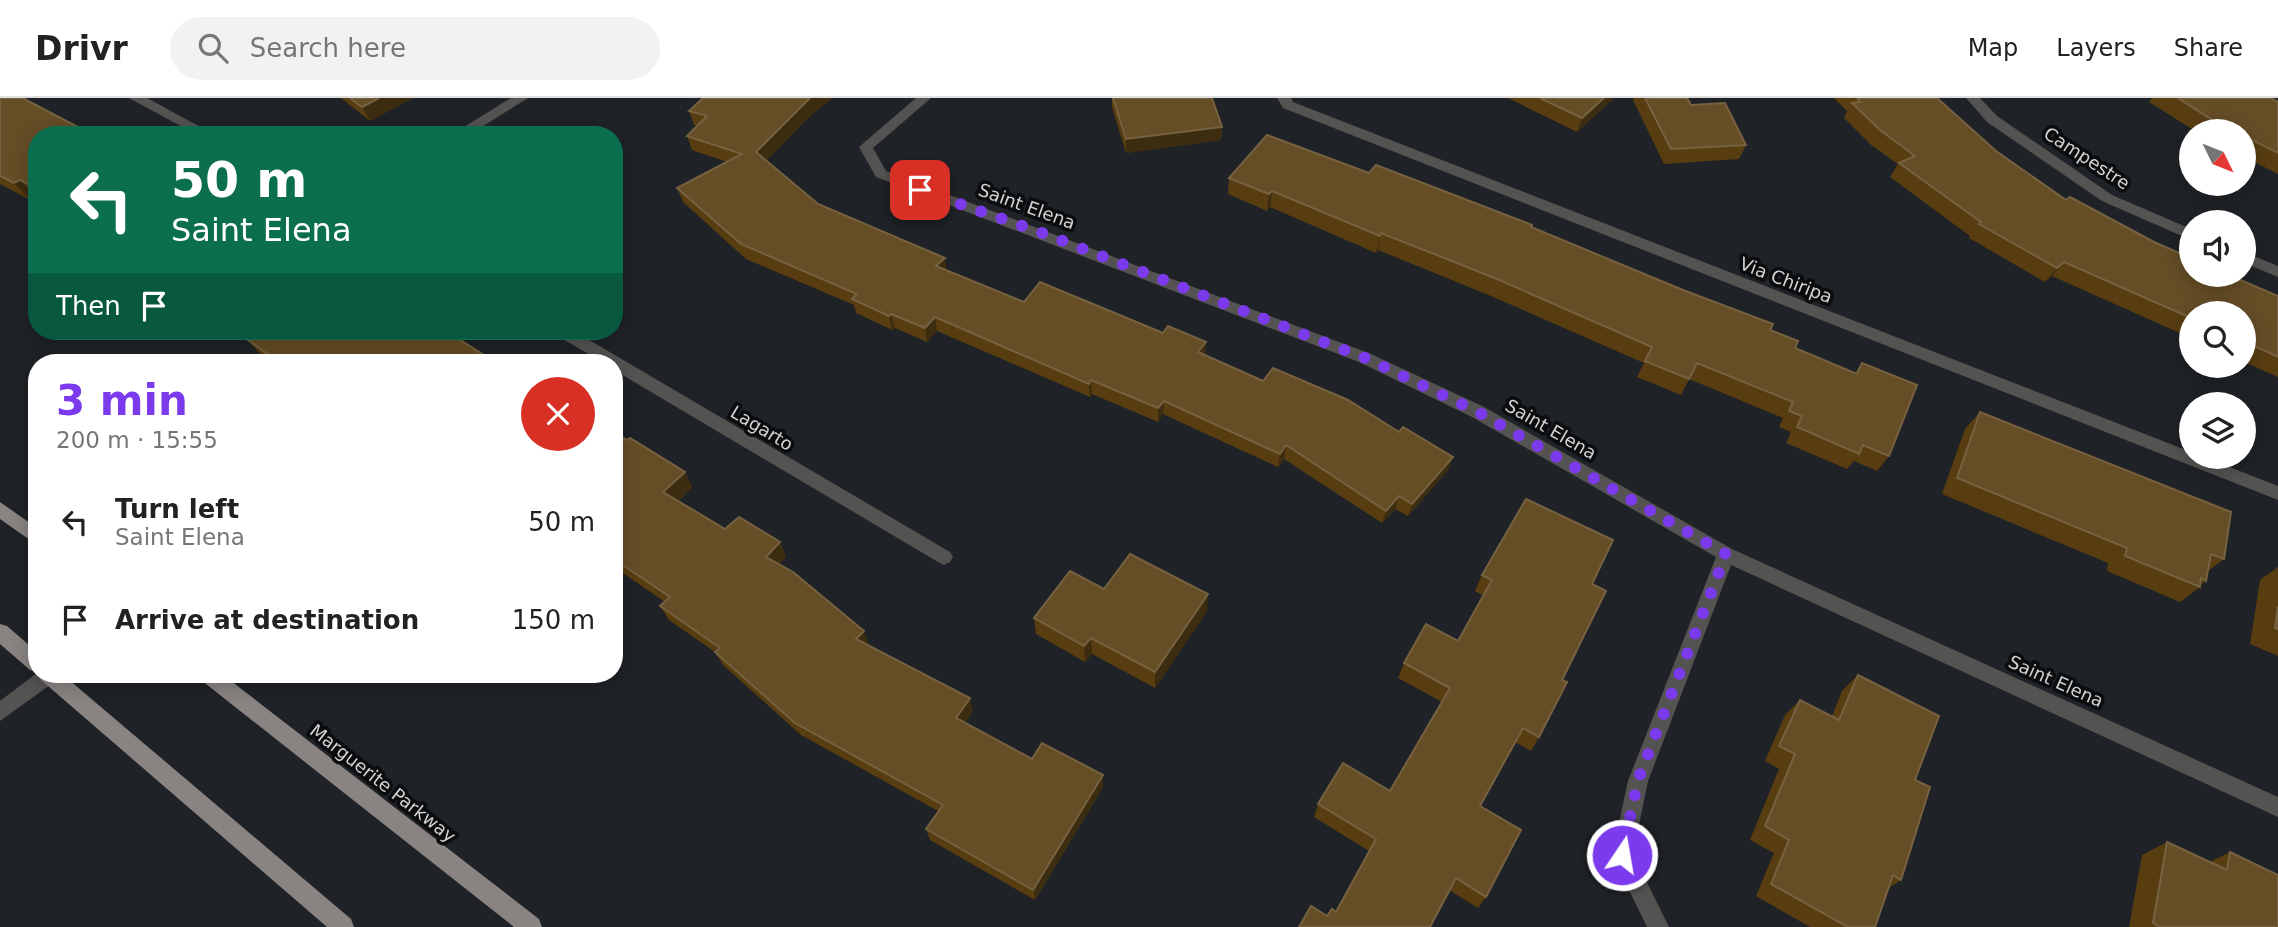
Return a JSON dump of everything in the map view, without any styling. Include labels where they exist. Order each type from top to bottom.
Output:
[{"type":"main road","points":[[0,509],[28,531]]},
{"type":"main road","points":[[0,632],[28,656]]},
{"type":"main road","points":[[59,683],[343,927]]},
{"type":"main road","name":"Marguerite Parkway","points":[[219,683],[531,927]]},
{"type":"street","points":[[136,98],[190,126]]},
{"type":"street","points":[[473,126],[521,98]]},
{"type":"street","name":"Saint Elena","points":[[924,98],[866,147],[881,174],[1024,226],[1365,358],[1478,412],[1726,554],[2278,807]]},
{"type":"street","name":"Via Chiripa","points":[[1284,98],[1288,105],[2278,493]]},
{"type":"street","name":"Campestre","points":[[1973,98],[1992,119],[2107,198],[2179,230]]},
{"type":"street","points":[[2256,262],[2278,272]]},
{"type":"street","name":"Lagarto","points":[[577,340],[601,354]]},
{"type":"street","name":"Lagarto","points":[[623,367],[944,557]]},
{"type":"street","points":[[1658,927],[1622,855],[1638,780],[1726,554]]},
{"type":"street","points":[[0,712],[37,683]]},
{"type":"building","points":[[0,98],[23,98],[76,126],[28,126],[28,184],[20,180],[14,183],[0,176]]},
{"type":"building","points":[[350,98],[379,98],[362,107]]},
{"type":"building","points":[[703,98],[810,98],[756,152],[818,204],[945,258],[936,266],[1024,302],[1040,282],[1163,333],[1168,326],[1206,342],[1198,352],[1263,381],[1273,368],[1348,400],[1399,432],[1403,427],[1453,457],[1412,504],[1399,496],[1386,511],[1286,445],[1280,454],[1164,401],[1158,408],[1091,380],[1089,384],[935,317],[925,328],[891,314],[889,316],[852,299],[857,294],[741,244],[677,188],[742,154],[687,136],[707,116],[689,111]]},
{"type":"building","points":[[1113,98],[1212,98],[1222,127],[1126,139]]},
{"type":"building","points":[[1540,98],[1604,98],[1582,118]]},
{"type":"building","points":[[1645,98],[1687,98],[1691,105],[1725,103],[1746,145],[1671,149]]},
{"type":"building","points":[[1857,98],[1937,98],[1996,151],[2066,200],[2070,197],[2179,253],[2179,287],[2256,287],[2278,296],[2278,357],[2256,347],[2256,301],[2179,301],[2179,313],[2064,262],[2057,268],[1979,224],[1981,222],[1899,163],[1915,156],[1880,130],[1852,103],[1860,102]]},
{"type":"building","points":[[2178,98],[2271,98],[2278,102],[2278,153],[2256,142],[2256,119],[2211,119]]},
{"type":"building","points":[[1267,135],[1369,173],[1376,165],[1532,225],[1531,227],[1683,290],[1773,324],[1770,330],[1798,341],[1795,348],[1857,374],[1862,363],[1917,385],[1889,456],[1863,445],[1859,454],[1797,427],[1802,416],[1789,411],[1793,402],[1697,363],[1689,379],[1645,361],[1652,347],[1497,279],[1381,233],[1380,236],[1272,191],[1269,194],[1229,178]]},
{"type":"building","points":[[248,340],[460,340],[482,354],[268,354]]},
{"type":"building","points":[[1980,412],[2231,512],[2224,559],[2211,554],[2206,581],[2201,578],[2200,587],[2125,556],[2127,548],[1957,478]]},
{"type":"building","points":[[623,438],[630,438],[685,472],[663,492],[725,529],[739,517],[780,542],[766,557],[793,572],[864,631],[856,639],[970,698],[956,718],[1032,759],[1042,743],[1103,775],[1033,890],[926,829],[943,805],[795,723],[715,652],[720,648],[660,606],[670,597],[623,565]]},
{"type":"building","points":[[1526,499],[1613,540],[1592,584],[1606,591],[1562,680],[1567,682],[1539,737],[1523,728],[1480,806],[1521,830],[1486,897],[1456,878],[1430,927],[1299,927],[1311,906],[1327,916],[1332,909],[1336,912],[1376,839],[1318,804],[1343,763],[1390,791],[1450,688],[1404,663],[1426,624],[1458,641],[1492,580],[1482,575]]},
{"type":"building","points":[[1130,554],[1208,594],[1155,672],[1091,638],[1084,646],[1034,618],[1070,571],[1104,589]]},
{"type":"building","points":[[2278,606],[2278,629],[2275,628]]},
{"type":"building","points":[[1858,675],[1939,716],[1915,780],[1930,787],[1901,880],[1893,875],[1875,927],[1848,927],[1771,884],[1789,840],[1765,826],[1795,754],[1779,746],[1800,700],[1839,720]]},
{"type":"building","points":[[2167,842],[2227,870],[2230,852],[2278,875],[2278,927],[2160,927],[2153,923]]},
{"type":"route","points":[[920,190],[1037,231],[1365,358],[1478,412],[1726,554],[1638,780],[1622,855]]}]
